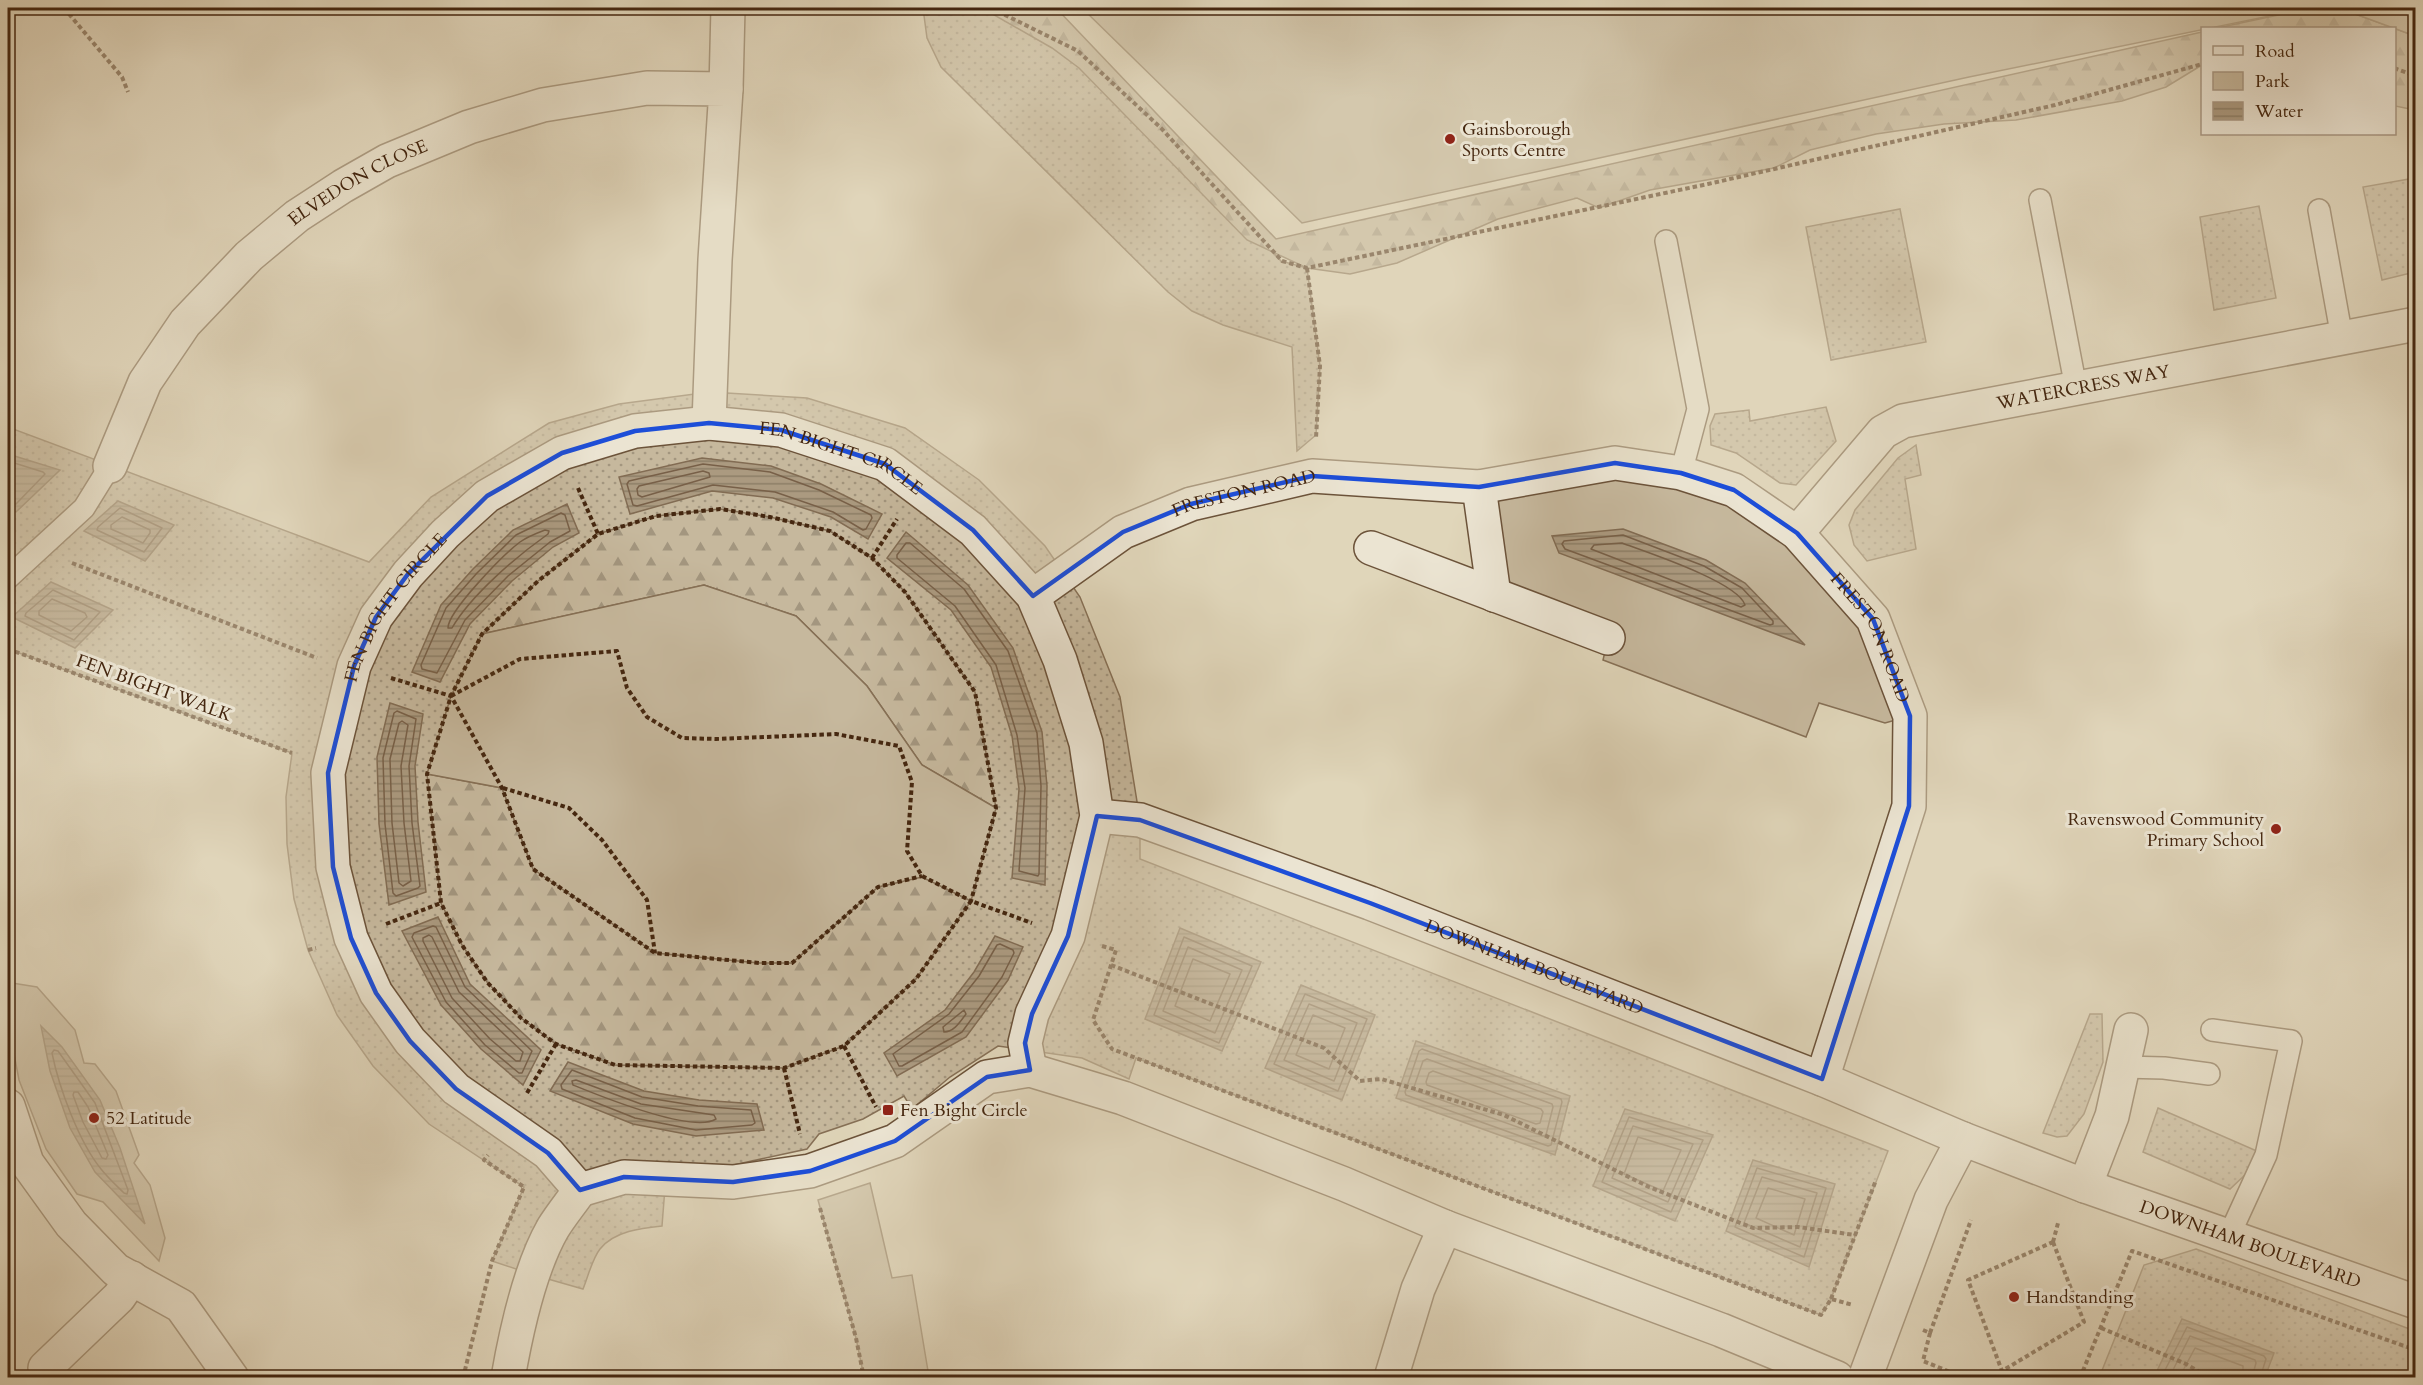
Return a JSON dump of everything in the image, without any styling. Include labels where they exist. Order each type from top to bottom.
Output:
[{"type":"street","points":[[709,423],[728,8]]},
{"type":"street","name":"ELVEDON CLOSE","points":[[110,466],[145,382],[185,323],[249,256],[297,216],[343,186],[387,160],[469,127],[543,105],[647,87],[726,89]]},
{"type":"street","name":"WATERCRESS WAY","points":[[1797,533],[1883,432],[1903,421],[2415,324]]},
{"type":"street","name":"FEN BIGHT CIRCLE","points":[[580,1190],[548,1153],[456,1089],[410,1041],[376,993],[351,938],[333,867],[328,773],[354,666],[376,617],[408,574],[444,534],[487,496],[562,453],[635,431],[709,423],[781,430],[885,464],[973,531],[1033,596],[1060,660],[1086,743],[1097,816],[1068,936],[1032,1014],[1025,1043],[1030,1070]]},
{"type":"street","name":"FRESTON ROAD","points":[[1033,596],[1123,532],[1191,504],[1312,476],[1479,487],[1615,463],[1681,473],[1734,490],[1797,533],[1873,619],[1910,716],[1909,806],[1822,1079]]},
{"type":"street","points":[[1479,487],[1494,595]]},
{"type":"street","points":[[1371,548],[1608,638]]},
{"type":"street","name":"DOWNHAM BOULEVARD","points":[[1097,816],[1140,820],[1370,903],[1822,1079],[1964,1139],[2085,1186],[2228,1238],[2378,1287],[2415,1302]]},
{"type":"street","points":[[2085,1186],[2112,1116],[2131,1030]]},
{"type":"street","points":[[508,1377],[534,1275],[553,1229],[580,1190],[624,1177],[733,1182],[810,1171],[895,1141],[987,1077],[1030,1070],[1123,1098],[1344,1184],[1445,1227],[1721,1330],[1837,1377]]},
{"type":"street","points":[[8,1106],[17,1169],[116,1270],[181,1306],[232,1377]]},
{"type":"street","points":[[1865,1377],[1931,1200],[1964,1139]]},
{"type":"street","points":[[1391,1377],[1418,1289],[1445,1227]]},
{"type":"street","points":[[45,1368],[119,1297],[132,1278]]},
{"type":"lane","points":[[2040,200],[2076,388]]},
{"type":"lane","points":[[2319,210],[2342,338]]},
{"type":"lane","points":[[1666,242],[1698,409],[1681,473]]},
{"type":"lane","points":[[8,578],[84,508],[110,466]]},
{"type":"lane","points":[[2212,1030],[2291,1041],[2266,1155],[2228,1238]]},
{"type":"lane","points":[[2123,1067],[2164,1068],[2209,1074]]},
{"type":"path","points":[[64,8],[122,77],[128,92]]},
{"type":"path","points":[[992,8],[1078,51],[1161,128],[1281,261],[1307,268],[1708,184],[2055,105],[2201,64]]},
{"type":"path","points":[[2396,69],[2415,76]]},
{"type":"path","points":[[1307,268],[1320,366],[1312,476]]},
{"type":"path","points":[[720,509],[770,517],[830,531],[872,558],[905,592],[975,692],[996,808],[972,900],[922,876],[907,851],[912,782],[899,746],[836,734],[682,738],[647,717],[627,688],[617,651],[520,659],[452,696],[482,634],[538,581],[598,534],[656,516],[720,509]]},
{"type":"path","points":[[37,550],[318,659]]},
{"type":"path","name":"FEN BIGHT WALK","points":[[8,649],[292,753]]},
{"type":"path","points":[[452,696],[502,788],[532,869],[655,953],[759,963],[792,963],[878,887],[922,876]]},
{"type":"path","points":[[502,788],[569,808],[602,840],[647,900],[655,953]]},
{"type":"path","points":[[1112,965],[1324,1048],[1360,1081],[1381,1079],[1504,1115],[1649,1187],[1754,1228],[1798,1227],[1855,1235]]},
{"type":"path","points":[[463,1377],[492,1261],[524,1187],[484,1160],[508,1127],[556,1044]]},
{"type":"path","points":[[844,1046],[895,1141]]},
{"type":"path","points":[[784,1068],[856,1338],[864,1377]]},
{"type":"path","points":[[1831,1299],[1876,1180]]},
{"type":"path","points":[[1930,1333],[1971,1220]]},
{"type":"path","points":[[2053,1242],[1968,1280],[2002,1371],[2084,1322],[2053,1242],[2058,1223]]},
{"type":"path","points":[[2080,1377],[2132,1251],[2415,1350]]},
{"type":"path","points":[[2101,1328],[2186,1364],[2210,1377]]},
{"type":"highlighted area","points":[[709,423],[781,430],[885,464],[973,530],[1033,596],[1123,532],[1191,504],[1312,476],[1479,487],[1615,463],[1681,473],[1734,490],[1797,533],[1873,619],[1910,716],[1909,806],[1822,1079],[1370,903],[1140,820],[1097,816],[1068,936],[1032,1014],[1025,1043],[1030,1070],[987,1077],[895,1141],[810,1171],[733,1182],[624,1177],[580,1190],[548,1153],[456,1089],[410,1041],[376,993],[351,938],[333,867],[328,773],[354,666],[376,617],[408,574],[487,496],[562,453],[635,431]]},
{"type":"green space","points":[[923,8],[1014,8],[1161,128],[1281,261],[1307,268],[1320,366],[1316,435],[1297,451],[1292,347],[1223,325],[1192,311],[1168,292],[941,67],[927,38]]},
{"type":"green space","points":[[982,8],[1056,8],[1276,239],[2201,32],[2201,66],[2166,87],[2122,101],[2016,120],[1944,124],[1876,134],[1810,150],[1774,168],[1650,190],[1599,208],[1577,198],[1498,219],[1397,263],[1350,274],[1307,268],[1247,240],[1079,68],[1052,48]]},
{"type":"green space","name":"Gainsborough Sports Centre","points":[[1082,8],[2309,8],[2215,27],[2201,27],[2201,30],[1969,77],[1302,223]]},
{"type":"green space","points":[[2311,8],[2339,8],[2390,27],[2222,27]]},
{"type":"green space","points":[[2339,8],[2415,8],[2415,36],[2396,29],[2396,27]]},
{"type":"green space","points":[[2396,29],[2415,36],[2415,110],[2396,106]]},
{"type":"green space","points":[[2415,178],[2415,272],[2382,280],[2363,187]]},
{"type":"green space","points":[[2259,206],[2276,298],[2214,310],[2200,217]]},
{"type":"green space","points":[[1900,209],[1926,342],[1831,360],[1806,227]]},
{"type":"green space","points":[[710,392],[807,398],[905,428],[979,480],[1045,546],[1080,597],[1120,697],[1140,820],[1140,859],[1888,1151],[1831,1299],[1821,1315],[1136,1058],[1129,1079],[1082,1058],[998,1046],[950,1077],[912,1109],[904,1096],[863,1119],[819,1134],[807,1149],[720,1168],[667,1162],[662,1226],[620,1234],[606,1243],[595,1258],[583,1289],[492,1261],[524,1187],[429,1124],[373,1066],[337,1015],[308,950],[294,899],[287,844],[286,797],[292,753],[8,649],[8,427],[369,562],[431,497],[549,423],[619,404]]},
{"type":"green space","points":[[1826,407],[1836,441],[1796,485],[1780,483],[1736,453],[1711,445],[1710,426],[1715,414],[1749,410],[1750,421]]},
{"type":"green space","points":[[1916,445],[1921,475],[1905,479],[1916,549],[1867,561],[1854,545],[1849,525],[1855,510],[1898,458]]},
{"type":"green space","points":[[1615,463],[1734,490],[1873,619],[1910,716],[1885,723],[1819,703],[1806,737],[1603,660],[1608,639],[1494,595],[1479,487]]},
{"type":"green space","points":[[720,509],[770,517],[830,531],[872,558],[905,592],[975,692],[996,808],[922,765],[867,686],[796,616],[704,585],[482,634],[538,581],[598,534],[656,516]]},
{"type":"green space","points":[[704,585],[796,616],[867,686],[922,765],[996,808],[971,901],[922,877],[878,887],[792,963],[759,963],[655,953],[533,869],[502,788],[427,774],[451,696],[482,634]]},
{"type":"green space","points":[[427,774],[502,788],[533,869],[792,963],[878,887],[922,876],[971,901],[916,979],[844,1046],[784,1068],[615,1065],[556,1044],[521,1018],[487,982],[462,945],[441,903]]},
{"type":"green space","points":[[12,983],[37,987],[75,1030],[84,1063],[95,1064],[116,1091],[139,1155],[134,1163],[150,1185],[165,1238],[159,1261],[103,1202],[77,1194],[46,1149],[19,1080],[9,1028]]},
{"type":"green space","points":[[2090,1014],[2102,1014],[2103,1062],[2084,1114],[2067,1136],[2057,1137],[2043,1133]]},
{"type":"green space","points":[[2158,1108],[2266,1155],[2230,1189],[2143,1152]]},
{"type":"green space","points":[[870,1183],[892,1278],[912,1275],[929,1377],[864,1377],[856,1338],[818,1200]]},
{"type":"green space","points":[[2196,1249],[2415,1331],[2415,1377],[2099,1378],[2144,1265]]},
{"type":"water","points":[[8,454],[60,470],[16,512],[8,509]]},
{"type":"water","points":[[702,458],[771,466],[821,484],[882,514],[868,539],[831,517],[773,498],[712,491],[630,514],[619,477]]},
{"type":"water","points":[[118,501],[174,525],[145,561],[84,531]]},
{"type":"water","points":[[567,504],[579,533],[553,547],[512,581],[470,624],[440,682],[412,672],[441,605],[473,569],[513,530]]},
{"type":"water","points":[[1623,529],[1706,560],[1745,583],[1805,645],[1559,553],[1552,536]]},
{"type":"water","points":[[906,532],[968,585],[1013,648],[1042,732],[1047,786],[1045,885],[1012,878],[1019,789],[1012,736],[991,667],[951,610],[887,558]]},
{"type":"water","points":[[51,582],[113,610],[75,648],[12,617]]},
{"type":"water","points":[[390,703],[423,714],[415,766],[418,822],[426,892],[389,905],[379,824],[377,757]]},
{"type":"water","points":[[438,917],[470,984],[541,1050],[523,1085],[481,1049],[441,1005],[402,931]]},
{"type":"water","points":[[1180,928],[1261,962],[1222,1051],[1145,1019]]},
{"type":"water","points":[[995,936],[1023,947],[1008,980],[966,1037],[897,1076],[884,1053],[945,1010],[974,972]]},
{"type":"water","points":[[1301,985],[1375,1015],[1342,1100],[1265,1068]]},
{"type":"water","points":[[41,1026],[62,1047],[100,1100],[120,1148],[145,1224],[95,1172],[70,1128],[50,1071]]},
{"type":"water","points":[[1416,1041],[1570,1096],[1555,1155],[1396,1098]]},
{"type":"water","points":[[568,1062],[644,1091],[699,1100],[757,1104],[764,1130],[696,1136],[633,1124],[550,1091]]},
{"type":"water","points":[[1625,1109],[1713,1135],[1675,1221],[1593,1186]]},
{"type":"water","points":[[1753,1160],[1835,1184],[1809,1267],[1726,1231]]},
{"type":"water","points":[[2182,1319],[2274,1353],[2265,1377],[2154,1377]]},
{"type":"place","name":"Gainsborough Sports Centre","points":[[1450,139]]},
{"type":"place","name":"Ravenswood Community Primary School","points":[[2276,829]]},
{"type":"place","name":"Fen Bight Circle","points":[[888,1110]]},
{"type":"place","name":"52 Latitude","points":[[94,1118]]},
{"type":"place","name":"Handstanding","points":[[2014,1297]]}]
